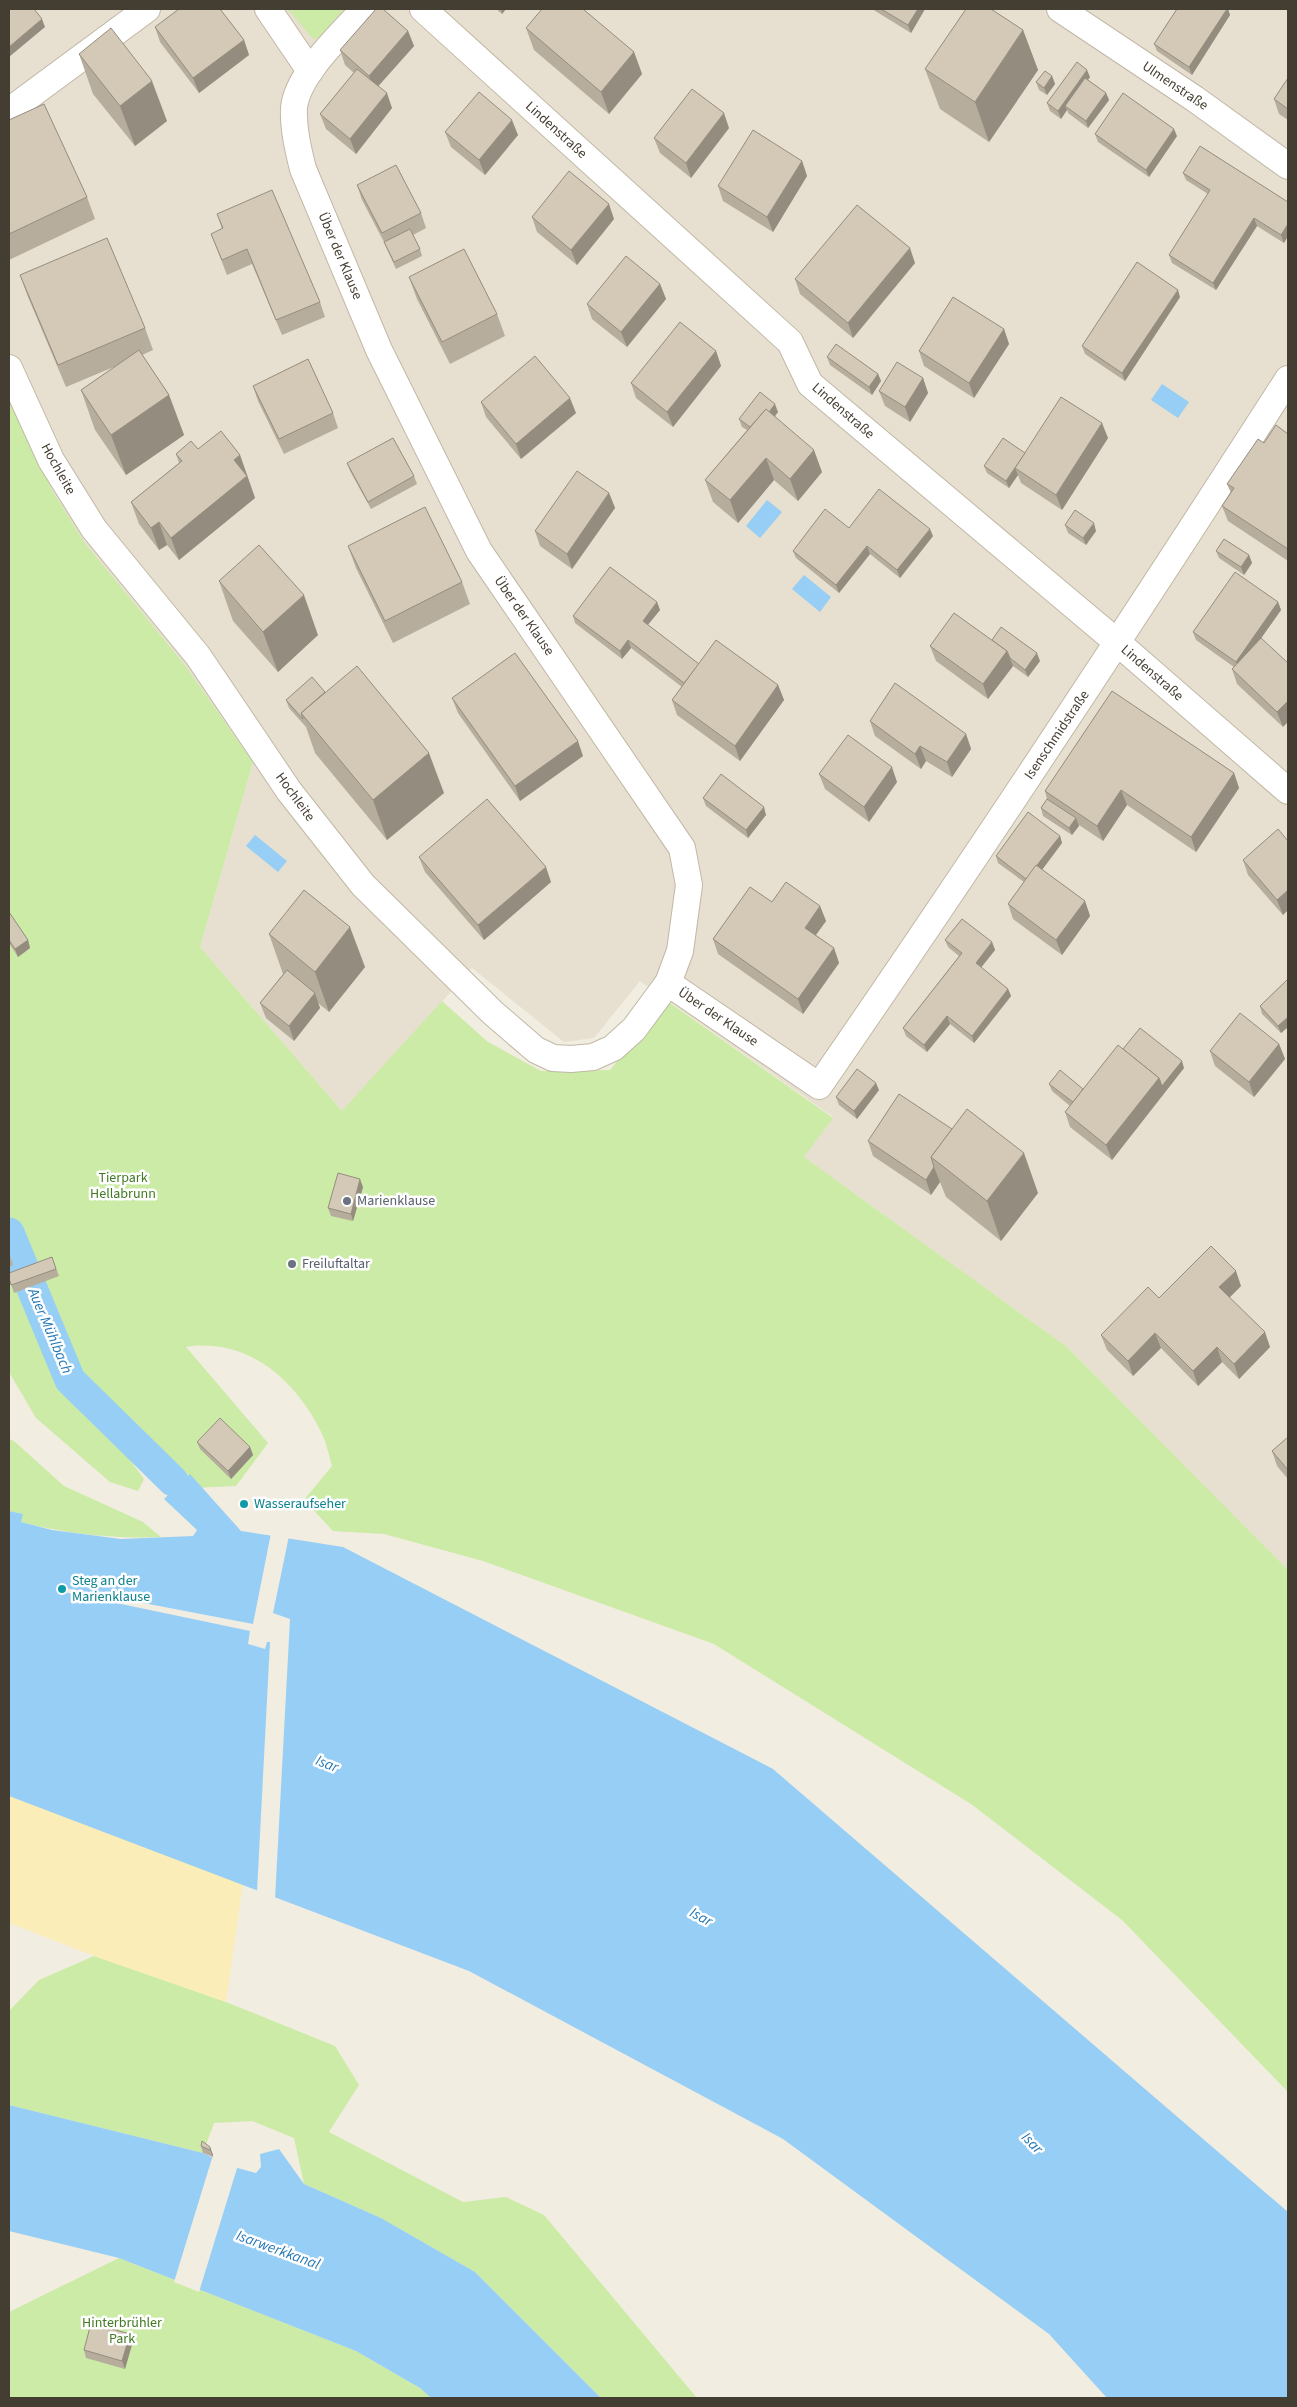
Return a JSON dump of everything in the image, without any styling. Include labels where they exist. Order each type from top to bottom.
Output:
[{"type":"street","points":[[9,111],[147,9]]},
{"type":"street","points":[[268,9],[310,71]]},
{"type":"street","name":"Über der Klause","points":[[364,9],[310,71],[298,92],[294,108],[296,143],[303,169],[379,350],[479,551],[682,848],[689,886],[680,951],[668,983],[819,1086]]},
{"type":"street","name":"Lindenstraße","points":[[422,9],[790,342],[810,384],[1118,643],[1288,790]]},
{"type":"street","name":"Ulmenstraße","points":[[1060,9],[1195,99],[1288,166]]},
{"type":"street","name":"Hochleite","points":[[9,368],[51,460],[94,529],[198,656],[289,791],[362,885],[494,1013],[536,1050],[554,1058],[582,1059],[613,1048],[634,1030],[668,983]]},
{"type":"street","name":"Isenschmidstraße","points":[[819,1086],[946,902],[1118,643],[1288,379]]},
{"type":"shaded area","points":[[9,9],[1288,9],[1288,1570],[1067,1347],[804,1157],[833,1117],[640,981],[594,1038],[564,1042],[472,968],[343,1112],[200,947],[253,762],[184,664],[84,542],[52,490],[9,400]]},
{"type":"green space","points":[[288,9],[344,9],[318,38],[313,39]]},
{"type":"green space","name":"Tierpark Hellabrunn","points":[[9,400],[52,490],[84,542],[184,664],[253,762],[200,947],[342,1111],[442,1001],[488,1042],[541,1071],[610,1070],[667,1001],[833,1118],[804,1157],[1067,1347],[1288,1570],[1288,2092],[1122,1920],[971,1804],[714,1644],[483,1561],[384,1534],[333,1531],[304,1500],[332,1466],[323,1436],[313,1416],[285,1381],[269,1368],[250,1357],[230,1349],[209,1346],[186,1347],[268,1443],[236,1486],[173,1489],[124,1452],[144,1479],[138,1491],[110,1482],[36,1418],[9,1372]]},
{"type":"green space","points":[[9,1439],[14,1441],[64,1486],[143,1522],[161,1537],[90,1535],[21,1522],[22,1514],[9,1511]]},
{"type":"green space","points":[[94,1956],[226,2002],[335,2046],[359,2085],[329,2132],[463,2202],[506,2197],[544,2215],[697,2398],[601,2398],[475,2272],[381,2218],[304,2184],[294,2138],[252,2121],[214,2123],[203,2153],[9,2105],[9,2011],[39,1980]]},
{"type":"green space","name":"Hinterbrühler Park","points":[[119,2258],[356,2351],[420,2388],[431,2398],[9,2398],[9,2312]]},
{"type":"sand","points":[[9,1796],[243,1883],[226,2002],[94,1956],[9,1923]]},
{"type":"water","points":[[1162,384],[1189,402],[1178,418],[1151,400]]},
{"type":"water","points":[[767,500],[782,512],[760,538],[746,526]]},
{"type":"water","points":[[804,575],[831,597],[820,612],[792,589]]},
{"type":"water","points":[[255,835],[287,861],[278,872],[246,846]]},
{"type":"water","name":"Isar","points":[[190,1474],[241,1531],[343,1547],[773,1769],[1288,2212],[1288,2398],[1107,2398],[1049,2334],[783,2139],[469,1971],[9,1796],[9,1511],[23,1514],[21,1522],[52,1530],[121,1539],[193,1536],[197,1530],[164,1499]]},
{"type":"water","name":"Isarwerkkanal","points":[[9,2105],[203,2153],[230,2166],[256,2173],[261,2167],[260,2154],[279,2149],[304,2184],[381,2218],[475,2272],[601,2398],[431,2398],[420,2388],[356,2351],[119,2258],[9,2231]]},
{"type":"pier","points":[[271,1533],[289,1536],[273,1613],[290,1619],[275,1899],[257,1892],[270,1642],[267,1642],[265,1649],[248,1644],[250,1631],[59,1591],[60,1587],[253,1624]]},
{"type":"pier","points":[[213,2155],[238,2165],[199,2292],[174,2282]]},
{"type":"building","points":[[9,9],[34,9],[42,19],[9,47]]},
{"type":"building","points":[[179,9],[220,9],[244,40],[193,78],[155,27]]},
{"type":"building","points":[[376,9],[383,9],[408,31],[369,76],[340,50]]},
{"type":"building","points":[[542,9],[583,9],[634,52],[601,92],[526,28]]},
{"type":"building","points":[[881,9],[918,9],[908,25]]},
{"type":"building","points":[[966,9],[991,9],[1023,30],[975,102],[925,69]]},
{"type":"building","points":[[1177,9],[1227,9],[1189,67],[1154,44]]},
{"type":"building","points":[[111,28],[152,81],[120,106],[79,54]]},
{"type":"building","points":[[1077,62],[1087,70],[1058,111],[1047,103]]},
{"type":"building","points":[[357,69],[387,93],[350,139],[320,114]]},
{"type":"building","points":[[1045,71],[1052,76],[1044,88],[1036,82]]},
{"type":"building","points":[[1085,78],[1106,93],[1086,121],[1065,106]]},
{"type":"building","points":[[1288,78],[1288,109],[1274,99]]},
{"type":"building","points":[[692,89],[724,113],[686,163],[654,138]]},
{"type":"building","points":[[479,92],[512,120],[479,160],[445,132]]},
{"type":"building","points":[[1123,93],[1174,129],[1146,170],[1095,134]]},
{"type":"building","points":[[44,104],[87,197],[9,234],[9,120]]},
{"type":"building","points":[[753,130],[802,161],[767,217],[718,186]]},
{"type":"building","points":[[1200,146],[1288,202],[1288,224],[1281,235],[1254,218],[1213,283],[1169,255],[1210,190],[1183,173]]},
{"type":"building","points":[[396,165],[421,213],[382,233],[357,185]]},
{"type":"building","points":[[569,171],[609,204],[571,250],[532,217]]},
{"type":"building","points":[[272,190],[320,302],[276,320],[247,249],[222,260],[211,234],[223,228],[217,214]]},
{"type":"building","points":[[857,205],[910,248],[848,323],[795,279]]},
{"type":"building","points":[[410,229],[420,249],[394,262],[384,242]]},
{"type":"building","points":[[107,238],[145,328],[58,365],[20,275]]},
{"type":"building","points":[[464,249],[497,314],[442,342],[409,277]]},
{"type":"building","points":[[626,256],[660,284],[621,332],[587,304]]},
{"type":"building","points":[[1137,262],[1178,290],[1122,373],[1082,346]]},
{"type":"building","points":[[953,297],[1004,329],[969,383],[919,351]]},
{"type":"building","points":[[680,322],[716,351],[667,412],[631,383]]},
{"type":"building","points":[[836,344],[878,374],[869,387],[827,357]]},
{"type":"building","points":[[139,350],[169,395],[111,435],[81,390]]},
{"type":"building","points":[[535,356],[570,398],[516,444],[481,402]]},
{"type":"building","points":[[308,359],[333,413],[279,439],[253,386]]},
{"type":"building","points":[[897,362],[923,378],[905,407],[879,391]]},
{"type":"building","points":[[760,392],[775,404],[769,412],[766,409],[750,427],[739,419]]},
{"type":"building","points":[[1061,397],[1102,423],[1056,495],[1015,468]]},
{"type":"building","points":[[766,409],[814,450],[790,479],[766,458],[730,500],[705,480]]},
{"type":"building","points":[[1276,425],[1288,434],[1288,549],[1222,506],[1234,488],[1227,484],[1258,439],[1264,443]]},
{"type":"building","points":[[221,431],[240,455],[234,460],[247,476],[171,538],[159,522],[151,528],[131,502],[182,461],[176,454],[191,441],[198,449]]},
{"type":"building","points":[[393,438],[414,476],[368,502],[347,463]]},
{"type":"building","points":[[1003,438],[1025,453],[1006,481],[984,466]]},
{"type":"building","points":[[577,471],[609,493],[567,554],[535,531]]},
{"type":"building","points":[[879,489],[930,529],[897,570],[867,546],[836,585],[793,551],[825,509],[849,528]]},
{"type":"building","points":[[425,507],[462,582],[385,621],[348,546]]},
{"type":"building","points":[[1075,510],[1094,523],[1083,538],[1065,525]]},
{"type":"building","points":[[1224,539],[1249,555],[1241,567],[1216,551]]},
{"type":"building","points":[[259,545],[304,595],[263,632],[219,581]]},
{"type":"building","points":[[610,567],[657,602],[643,621],[699,664],[684,683],[628,640],[620,651],[573,616]]},
{"type":"building","points":[[1235,572],[1278,602],[1236,662],[1193,632]]},
{"type":"building","points":[[954,613],[1007,651],[983,684],[930,646]]},
{"type":"building","points":[[1001,627],[1037,653],[1025,670],[1010,658],[1007,651],[992,640]]},
{"type":"building","points":[[1261,638],[1288,663],[1288,701],[1277,712],[1232,669]]},
{"type":"building","points":[[716,640],[778,685],[735,746],[672,700]]},
{"type":"building","points":[[515,653],[578,741],[515,786],[452,698]]},
{"type":"building","points":[[357,666],[429,753],[373,800],[301,713]]},
{"type":"building","points":[[312,677],[325,692],[301,713],[303,719],[286,700]]},
{"type":"building","points":[[895,683],[966,734],[947,762],[920,746],[915,754],[870,721]]},
{"type":"building","points":[[1112,691],[1234,773],[1191,837],[1121,790],[1097,826],[1045,791]]},
{"type":"building","points":[[848,735],[892,767],[864,807],[819,774]]},
{"type":"building","points":[[721,774],[764,807],[746,830],[703,798]]},
{"type":"building","points":[[487,799],[546,867],[478,925],[419,857]]},
{"type":"building","points":[[1047,799],[1076,818],[1069,828],[1041,808]]},
{"type":"building","points":[[1028,812],[1060,836],[1026,879],[996,856]]},
{"type":"building","points":[[1278,829],[1288,841],[1288,890],[1277,900],[1243,860]]},
{"type":"building","points":[[1036,865],[1085,901],[1056,940],[1008,904]]},
{"type":"building","points":[[786,882],[820,906],[805,928],[834,948],[798,999],[713,939],[750,887],[772,902]]},
{"type":"building","points":[[304,890],[350,927],[315,972],[269,934]]},
{"type":"building","points":[[9,912],[28,940],[15,949],[9,940]]},
{"type":"building","points":[[962,919],[992,942],[976,963],[1008,989],[972,1036],[947,1016],[924,1045],[903,1028],[962,953],[945,940]]},
{"type":"building","points":[[287,970],[315,993],[289,1026],[260,1003]]},
{"type":"building","points":[[1288,979],[1288,1017],[1278,1026],[1260,1006]]},
{"type":"building","points":[[1240,1013],[1279,1044],[1249,1082],[1210,1051]]},
{"type":"building","points":[[1140,1028],[1182,1061],[1162,1086],[1159,1078],[1123,1049]]},
{"type":"building","points":[[1118,1045],[1159,1078],[1106,1145],[1065,1112]]},
{"type":"building","points":[[857,1069],[876,1083],[854,1111],[836,1097]]},
{"type":"building","points":[[1060,1070],[1083,1089],[1073,1102],[1049,1084]]},
{"type":"building","points":[[899,1094],[952,1129],[931,1157],[934,1167],[926,1180],[868,1141]]},
{"type":"building","points":[[967,1109],[1024,1153],[987,1201],[931,1157]]},
{"type":"building","name":"Marienklause","points":[[338,1173],[360,1179],[351,1214],[328,1208]]},
{"type":"building","points":[[1211,1246],[1236,1271],[1219,1287],[1265,1332],[1234,1364],[1217,1347],[1193,1371],[1155,1333],[1128,1361],[1101,1335],[1148,1287],[1159,1298]]},
{"type":"building","points":[[52,1257],[56,1269],[11,1285],[9,1273]]},
{"type":"building","points":[[220,1418],[250,1447],[228,1471],[197,1442]]},
{"type":"building","points":[[1288,1437],[1288,1470],[1272,1451]]},
{"type":"building","points":[[202,2141],[210,2147],[210,2150],[201,2146]]},
{"type":"building","points":[[91,2323],[130,2334],[122,2361],[84,2350]]},
{"type":"waterway","name":"Auer Mühlbach","points":[[9,1233],[70,1380],[173,1481]]},
{"type":"place","name":"Marienklause","points":[[347,1201]]},
{"type":"place","name":"Freiluftaltar","points":[[292,1264]]},
{"type":"place","name":"Wasseraufseher","points":[[244,1504]]},
{"type":"place","name":"Steg an der Marienklause","points":[[62,1589]]}]
